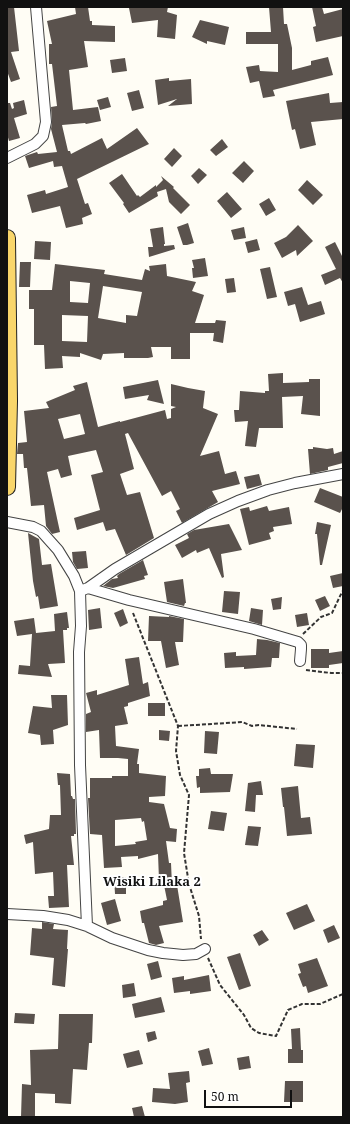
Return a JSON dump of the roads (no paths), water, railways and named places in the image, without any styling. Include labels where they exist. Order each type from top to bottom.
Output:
[{"type":"main road","points":[[7,238],[9,393],[7,487]]},
{"type":"street","points":[[7,158],[35,144],[43,136],[46,122],[36,7]]},
{"type":"street","points":[[87,926],[80,765],[79,652],[81,603],[84,590],[115,569],[209,514],[238,500],[268,490],[343,474]]},
{"type":"street","points":[[7,522],[33,527],[41,531],[58,550],[84,590],[254,629],[298,642],[301,645],[300,661]]},
{"type":"street","points":[[7,914],[43,916],[68,920],[87,926],[112,938],[155,951],[183,955],[196,954],[205,949]]},
{"type":"district","name":"Wisiki Lilaka 2","points":[[152,882]]}]
